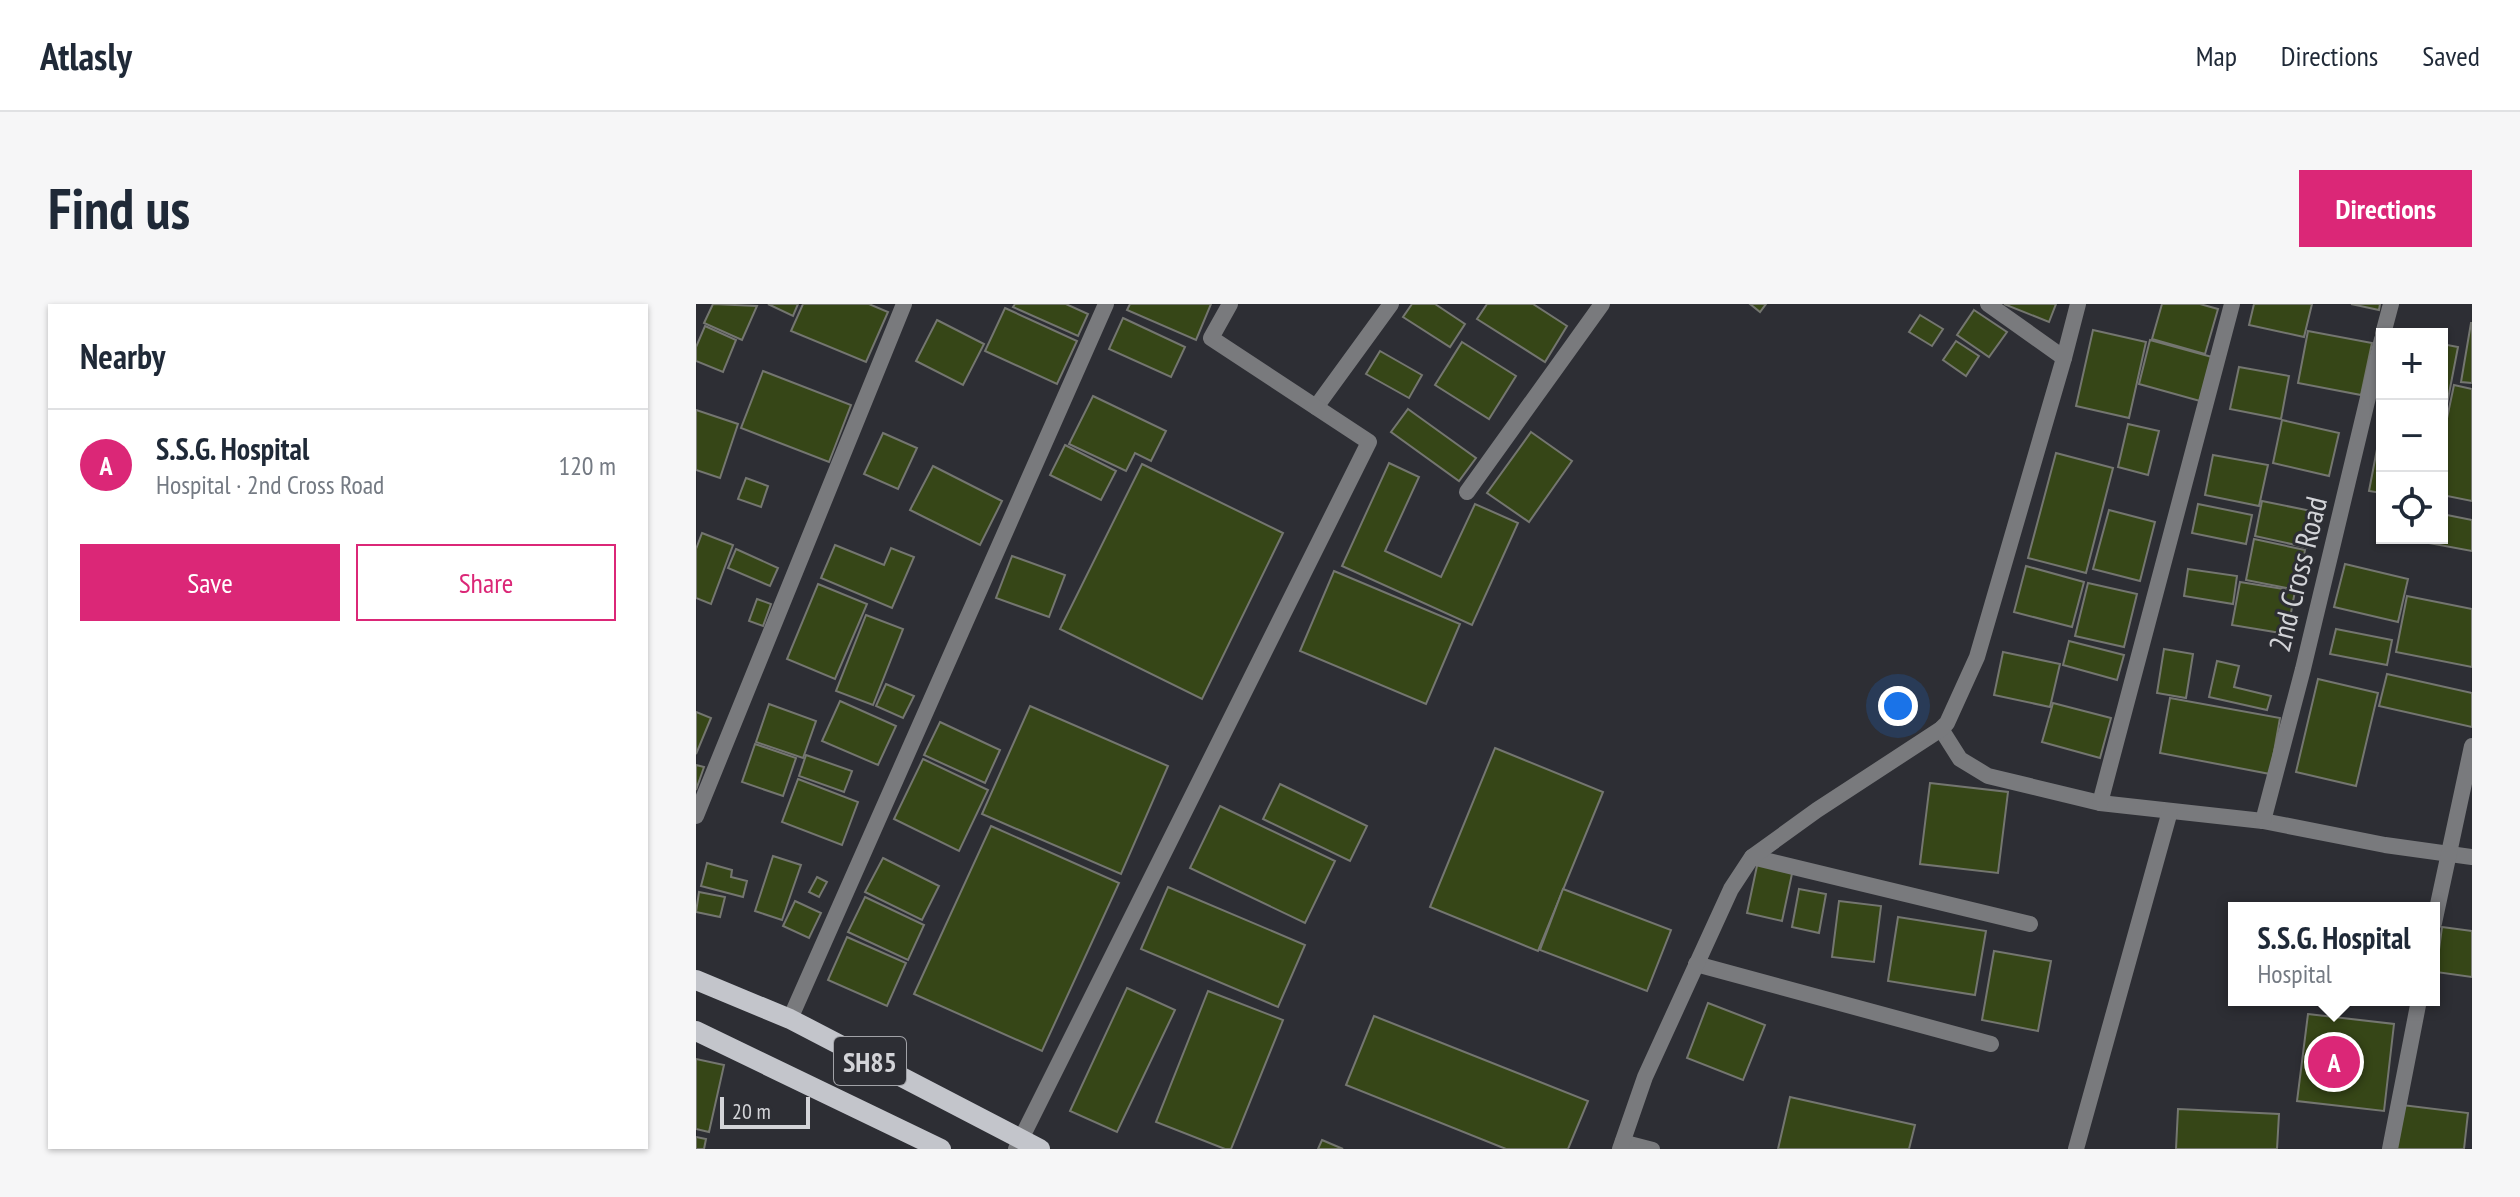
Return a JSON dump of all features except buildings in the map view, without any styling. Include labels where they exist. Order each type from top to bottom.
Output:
[{"type":"main road","name":"SH85","points":[[696,980],[790,1019],[1026,1146]]},
{"type":"main road","name":"SH85","points":[[696,1031],[941,1149]]},
{"type":"street","points":[[696,816],[904,304]]},
{"type":"street","points":[[790,1019],[1106,304]]},
{"type":"street","points":[[1026,1146],[1369,442],[1211,338],[1230,304]]},
{"type":"street","points":[[1316,407],[1391,304]]},
{"type":"street","points":[[1467,492],[1602,304]]},
{"type":"street","points":[[1988,304],[2064,358]]},
{"type":"street","points":[[1621,1145],[1645,1077],[1696,964],[1731,889],[1752,857],[1947,723],[1977,657],[2078,304]]},
{"type":"street","points":[[2100,803],[2232,304]]},
{"type":"street","name":"2nd Cross Road","points":[[2385,328],[2391,304]]},
{"type":"street","name":"2nd Cross Road","points":[[2263,821],[2376,366]]},
{"type":"street","points":[[1941,729],[1960,759],[1988,776],[2100,803],[2263,821],[2385,845],[2472,857]]},
{"type":"street","points":[[2438,902],[2472,746]]},
{"type":"street","points":[[2076,1149],[2170,811]]},
{"type":"street","points":[[1752,857],[2030,924]]},
{"type":"street","points":[[1696,964],[1991,1044]]},
{"type":"street","points":[[2390,1149],[2418,1006]]},
{"type":"lane","points":[[1621,1145],[1653,1149]]},
{"type":"place","name":"S.S.G. Hospital","points":[[2334,1062]]}]
